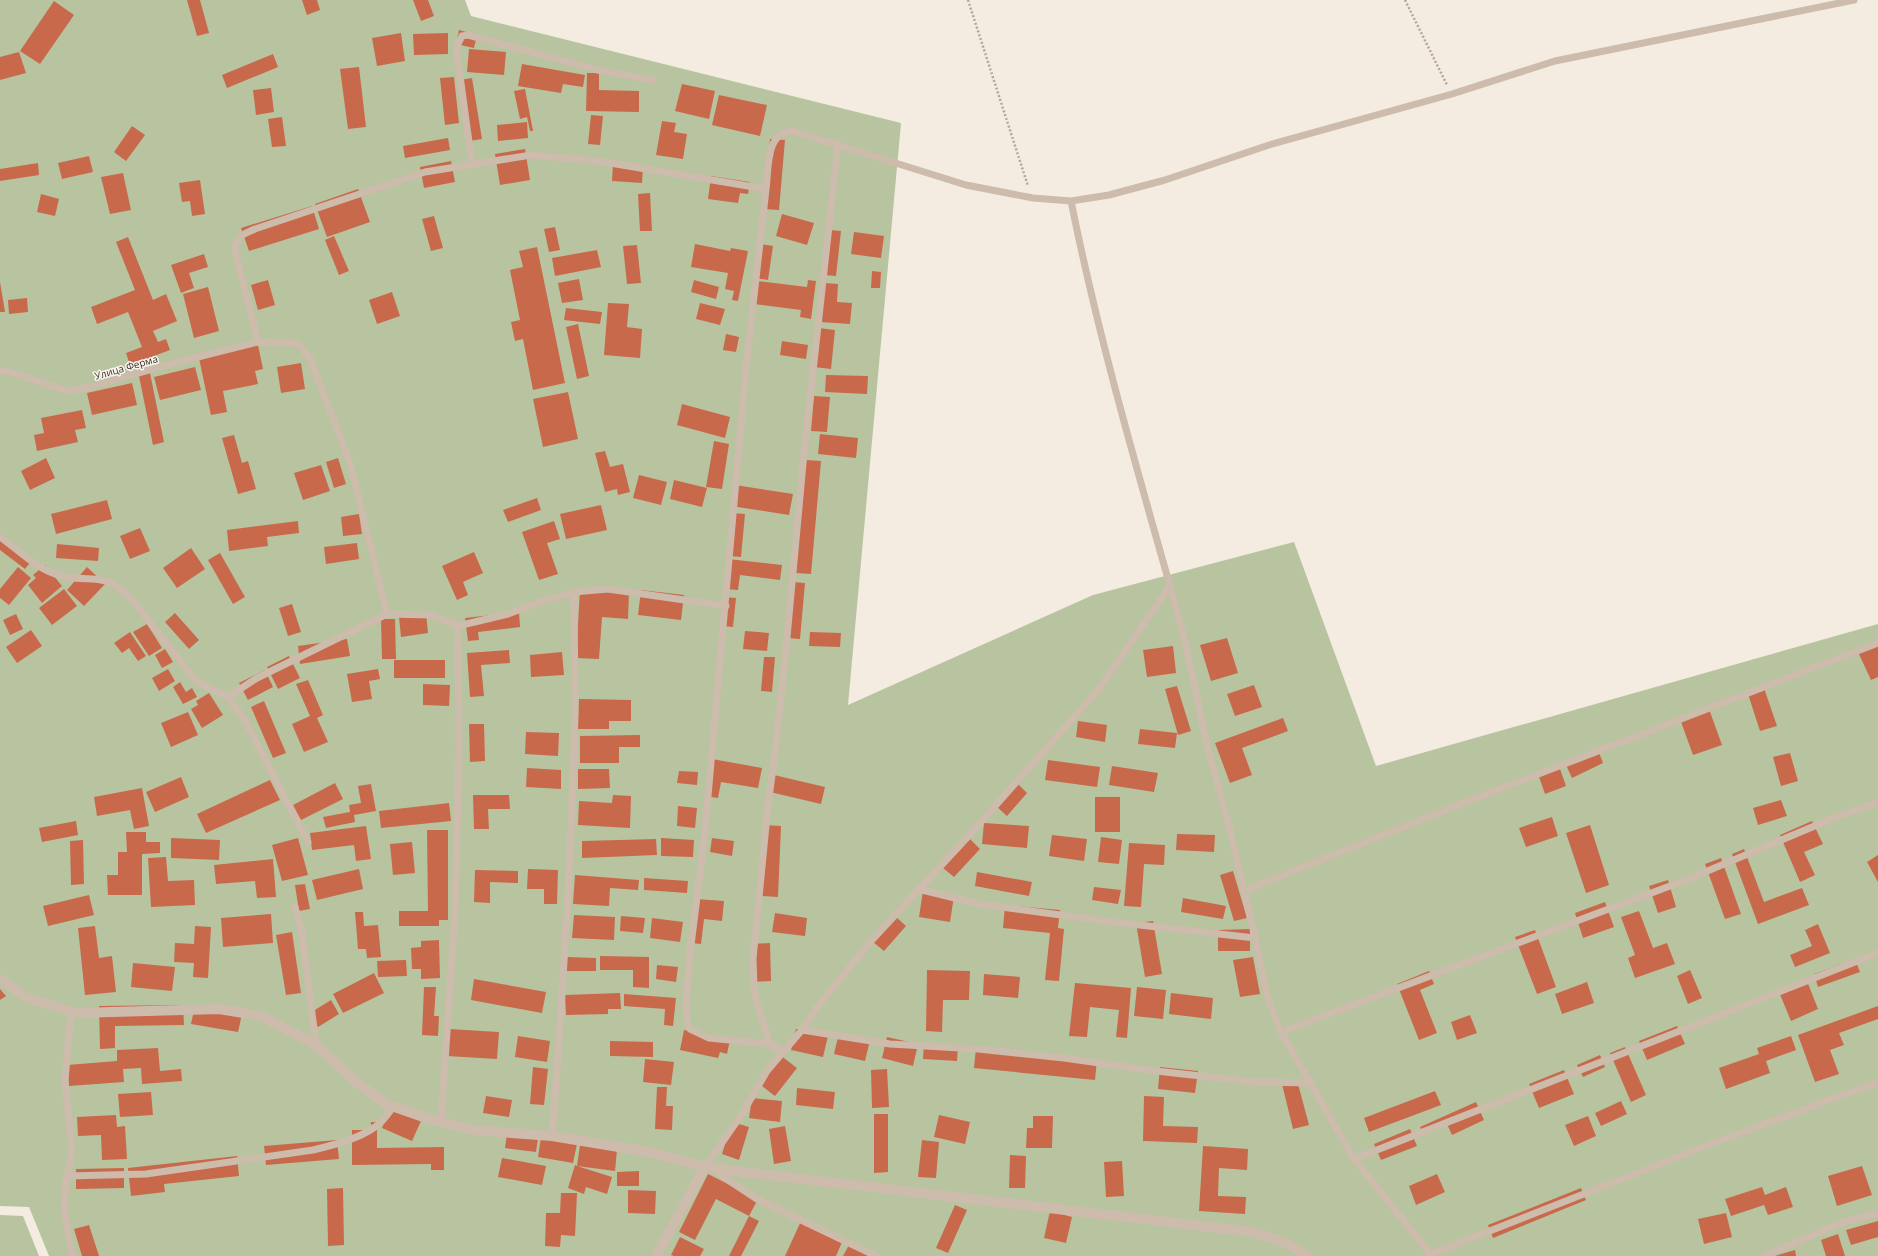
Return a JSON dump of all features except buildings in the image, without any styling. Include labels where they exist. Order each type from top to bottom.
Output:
[{"type":"street","points":[[0,979],[27,998],[71,1012],[219,1009],[261,1016],[316,1045],[355,1081],[386,1104],[440,1122],[474,1130],[552,1136],[650,1152],[710,1168],[932,1196],[1116,1215],[1253,1232],[1284,1242],[1307,1256]]},
{"type":"street","points":[[656,1256],[710,1168]]},
{"type":"lane","points":[[784,1051],[770,1044],[709,1038],[690,1029],[686,1020],[690,953],[704,841],[714,711],[726,606],[746,368],[772,143],[780,134],[793,131],[966,185],[1033,198],[1071,201],[1110,195],[1165,180],[1268,145],[1452,94],[1555,61],[1854,0]]},
{"type":"lane","points":[[472,164],[457,54],[457,46],[462,36],[468,35],[584,66],[653,80]]},
{"type":"lane","points":[[770,1044],[756,1000],[753,959],[768,805],[785,659],[804,453],[838,144]]},
{"type":"lane","points":[[258,342],[235,251],[236,243],[240,236],[255,229],[426,172],[531,155],[598,161],[766,189]]},
{"type":"lane","points":[[1071,201],[1083,261],[1127,434],[1185,642],[1207,746],[1244,891],[1267,995],[1281,1032],[1311,1083],[1331,1122],[1354,1159],[1432,1255],[1716,1142],[1878,1082]]},
{"type":"lane","name":"Улица Ферма","points":[[0,371],[10,372],[67,391],[90,387],[174,363],[258,342],[293,343],[300,346],[310,358],[351,466],[387,614]]},
{"type":"lane","points":[[0,537],[40,568],[63,576],[108,581],[119,587],[129,596],[196,681],[228,697],[244,719],[308,842]]},
{"type":"lane","points":[[876,1256],[757,1199],[710,1168],[767,1071],[802,1030],[818,1006],[850,966],[1098,690],[1170,586]]},
{"type":"lane","points":[[228,697],[257,678],[387,614],[432,615],[458,626],[508,614],[540,602],[574,592],[608,588],[726,606]]},
{"type":"lane","points":[[552,1136],[569,877],[574,745],[574,592]]},
{"type":"lane","points":[[440,1122],[455,912],[459,749],[458,626]]},
{"type":"lane","points":[[1244,891],[1474,799],[1878,643]]},
{"type":"lane","points":[[1281,1032],[1686,880],[1836,817],[1878,802]]},
{"type":"lane","points":[[918,890],[979,904],[1113,922],[1255,938]]},
{"type":"lane","points":[[295,907],[302,933],[316,1045]]},
{"type":"lane","points":[[1354,1159],[1878,953]]},
{"type":"lane","points":[[71,1012],[65,1080],[72,1151],[64,1195],[64,1210],[73,1256]]},
{"type":"lane","points":[[802,1030],[890,1044],[1064,1058],[1156,1071],[1255,1082],[1311,1083]]},
{"type":"lane","points":[[67,1176],[146,1174],[313,1150],[361,1135],[381,1122],[394,1106]]},
{"type":"lane","points":[[1764,1256],[1846,1221],[1878,1213]]},
{"type":"path","points":[[968,0],[1033,198]]},
{"type":"path","points":[[1405,0],[1452,94]]},
{"type":"green space","points":[[0,0],[465,0],[471,16],[901,123],[848,705],[1093,595],[1294,542],[1376,766],[1878,624],[1878,1256],[49,1256],[29,1207],[0,1206]]},
{"type":"green space","points":[[0,1215],[23,1216],[39,1256],[0,1256]]}]
